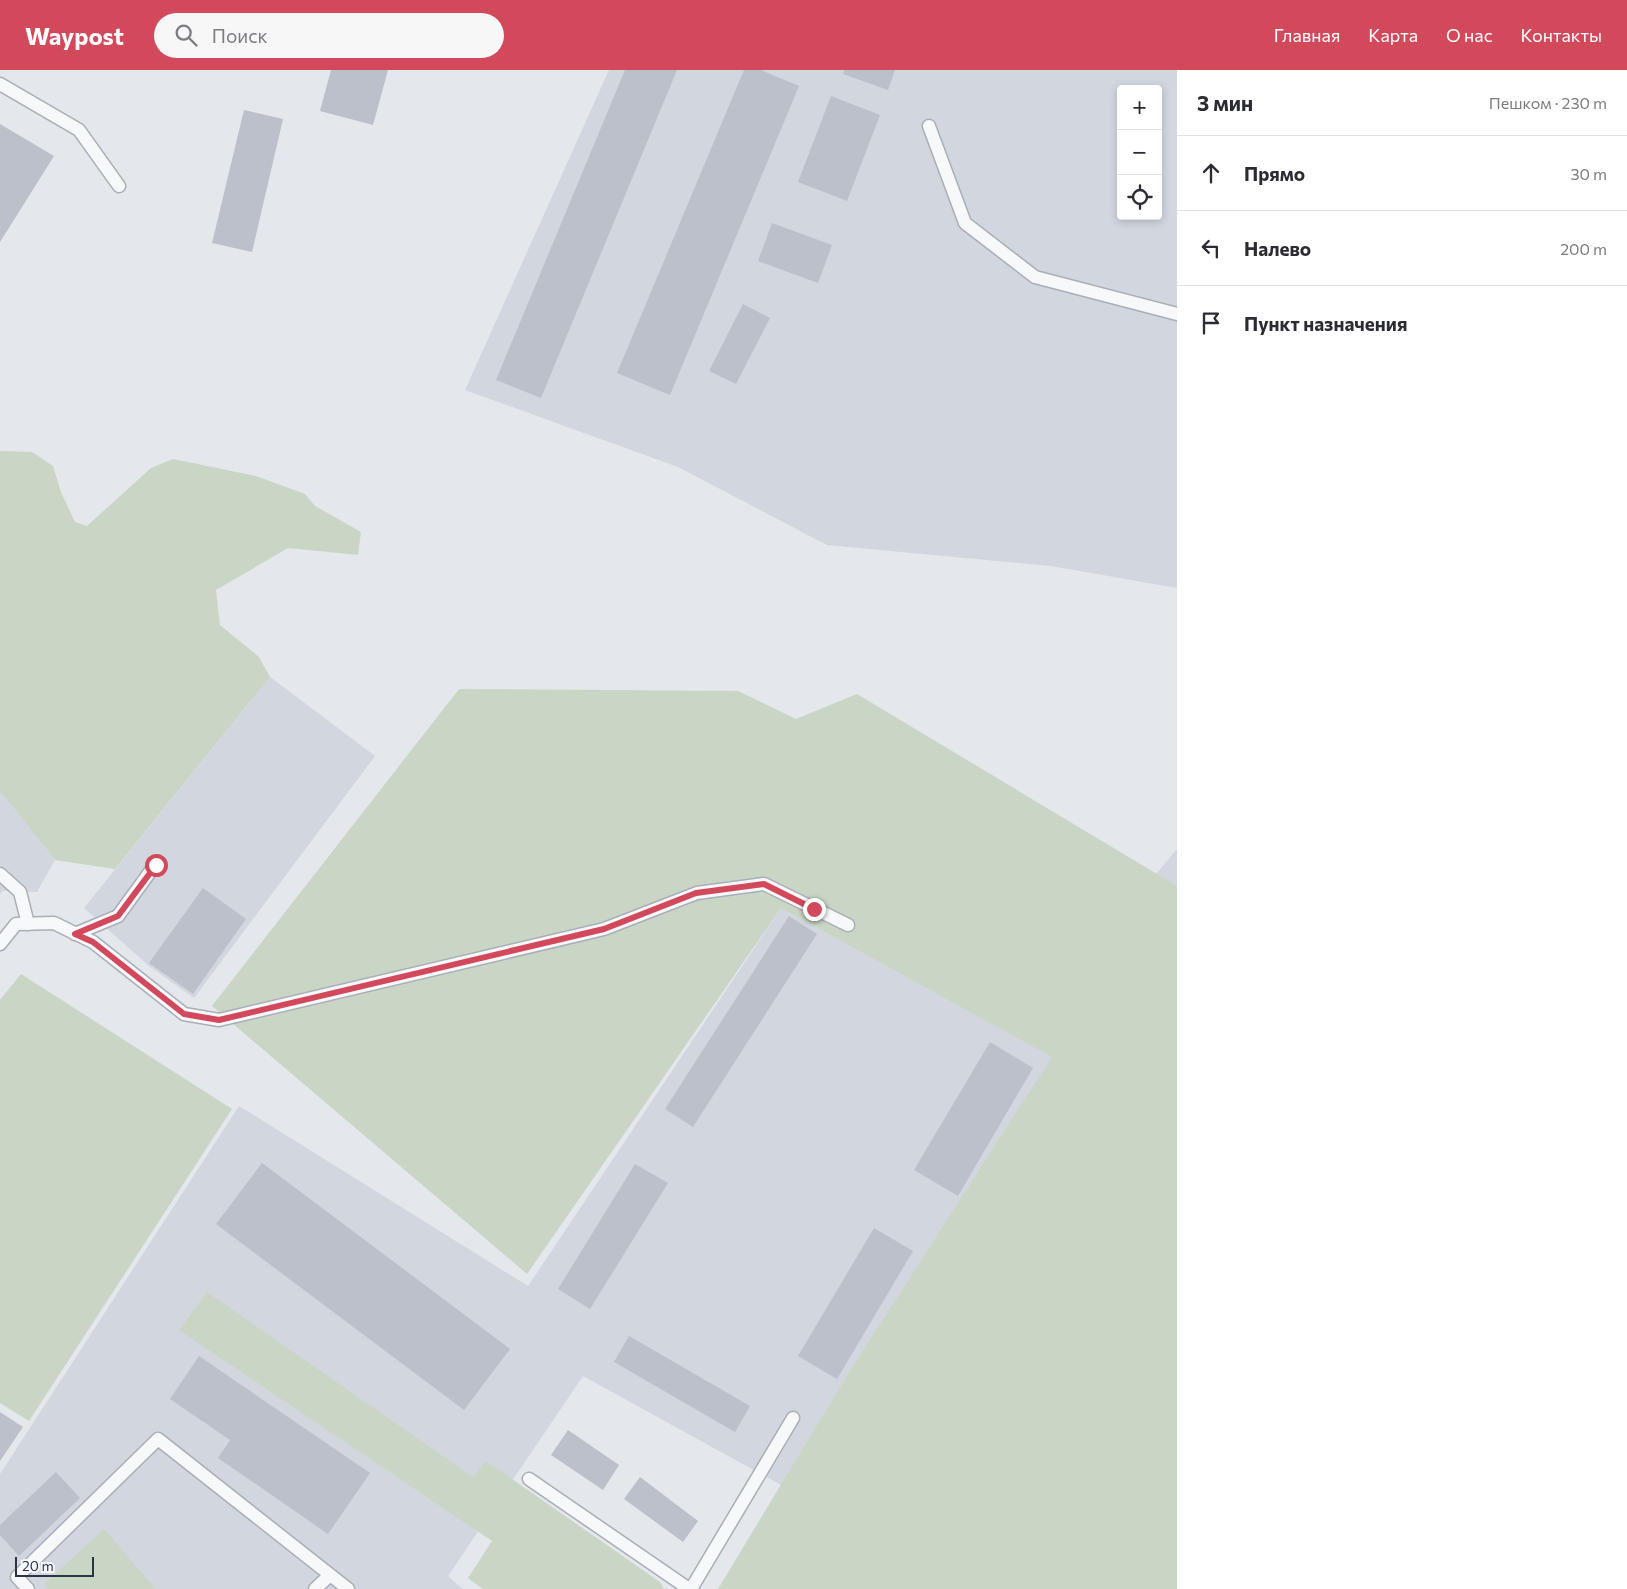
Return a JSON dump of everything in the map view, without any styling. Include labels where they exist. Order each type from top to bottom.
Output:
[{"type":"lane","points":[[0,84],[79,130],[118,186]]},
{"type":"lane","points":[[929,126],[965,223],[1036,277],[1177,314]]},
{"type":"lane","points":[[75,934],[118,916],[156,865]]},
{"type":"lane","points":[[0,874],[20,892],[28,924]]},
{"type":"lane","points":[[0,944],[16,924],[54,923],[93,942],[184,1014],[219,1020],[604,929],[696,893],[764,884],[848,926]]},
{"type":"lane","points":[[529,1478],[690,1589],[793,1418]]},
{"type":"lane","points":[[28,1589],[17,1577],[158,1439],[348,1589]]},
{"type":"lane","points":[[315,1589],[330,1575]]},
{"type":"shaded area","points":[[609,70],[1177,70],[1177,588],[1051,566],[827,545],[678,467],[465,390]]},
{"type":"shaded area","points":[[270,677],[375,756],[194,998],[149,966],[84,908]]},
{"type":"shaded area","points":[[0,791],[55,860],[37,892],[3,891],[0,894]]},
{"type":"shaded area","points":[[1177,849],[1177,886],[1156,874]]},
{"type":"shaded area","points":[[781,908],[1053,1057],[849,1372],[781,1485],[583,1376],[448,1576],[463,1589],[0,1589],[0,1474],[239,1106],[528,1286]]},
{"type":"green space","points":[[0,451],[32,452],[53,466],[61,492],[75,522],[87,526],[151,468],[173,459],[256,476],[305,494],[315,506],[361,532],[358,555],[288,548],[216,590],[220,625],[259,657],[270,677],[115,869],[55,860],[0,791]]},
{"type":"green space","points":[[459,689],[738,691],[796,719],[857,694],[1177,886],[1177,1589],[718,1589],[849,1372],[1052,1057],[781,908],[527,1274],[212,1006]]},
{"type":"green space","points":[[21,974],[232,1109],[29,1421],[0,1403],[0,1000]]},
{"type":"green space","points":[[207,1292],[473,1477],[486,1461],[660,1582],[664,1589],[483,1589],[468,1578],[492,1541],[179,1330]]},
{"type":"green space","points":[[104,1529],[156,1589],[49,1589],[44,1584]]},
{"type":"building","points":[[331,70],[388,70],[373,125],[320,111]]},
{"type":"building","points":[[625,70],[677,70],[541,398],[496,380]]},
{"type":"building","points":[[744,70],[761,70],[799,86],[670,395],[617,373]]},
{"type":"building","points":[[844,70],[895,70],[888,90],[843,74]]},
{"type":"building","points":[[831,96],[880,115],[847,201],[798,182]]},
{"type":"building","points":[[244,110],[283,119],[252,252],[212,243]]},
{"type":"building","points":[[0,124],[54,156],[0,242]]},
{"type":"building","points":[[772,223],[832,245],[818,283],[758,261]]},
{"type":"building","points":[[743,304],[770,318],[736,384],[709,371]]},
{"type":"building","points":[[203,888],[246,919],[193,994],[149,963]]},
{"type":"building","points":[[789,916],[817,934],[693,1127],[665,1109]]},
{"type":"building","points":[[990,1042],[1033,1068],[958,1196],[914,1170]]},
{"type":"building","points":[[262,1163],[510,1349],[464,1410],[216,1224]]},
{"type":"building","points":[[635,1164],[668,1183],[590,1309],[558,1289]]},
{"type":"building","points":[[874,1228],[913,1251],[837,1379],[798,1356]]},
{"type":"building","points":[[629,1336],[750,1406],[735,1432],[614,1362]]},
{"type":"building","points":[[199,1356],[370,1473],[328,1534],[218,1458],[230,1440],[170,1399]]},
{"type":"building","points":[[0,1412],[23,1427],[0,1461]]},
{"type":"building","points":[[568,1430],[619,1465],[603,1490],[551,1455]]},
{"type":"building","points":[[56,1472],[80,1498],[19,1556],[0,1535],[0,1525]]},
{"type":"building","points":[[640,1477],[698,1521],[683,1542],[624,1499]]},
{"type":"route","points":[[156,865],[118,916],[75,934],[93,942],[184,1014],[219,1020],[604,929],[696,893],[764,884],[814,909]]}]
